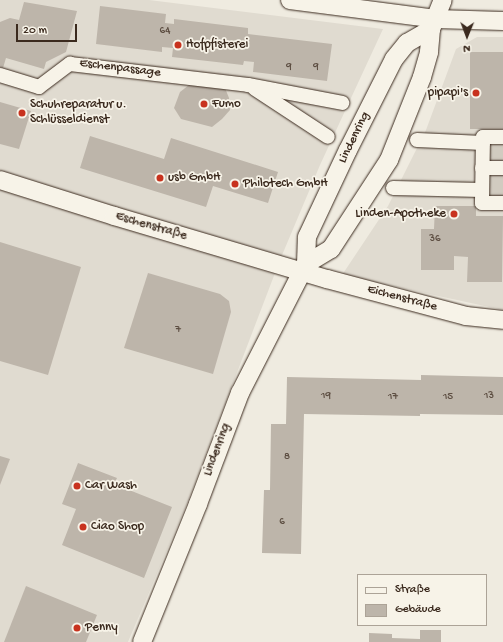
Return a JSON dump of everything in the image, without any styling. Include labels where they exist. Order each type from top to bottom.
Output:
[{"type":"street","points":[[290,0],[434,24],[503,21]]},
{"type":"street","points":[[304,268],[331,249],[389,160],[422,77],[434,24],[443,0]]},
{"type":"street","name":"Lindenring","points":[[142,642],[198,504],[240,393],[304,268],[307,237],[348,150],[394,59],[407,43],[434,24]]},
{"type":"street","name":"Eschenpassage","points":[[0,75],[39,87],[70,64],[248,85],[342,103]]},
{"type":"street","name":"Eschenpassage","points":[[248,85],[328,137]]},
{"type":"street","points":[[503,137],[483,137],[482,168],[482,203],[503,203]]},
{"type":"street","points":[[417,140],[483,143]]},
{"type":"street","points":[[482,168],[503,168]]},
{"type":"street","name":"Eschenstraße","points":[[0,180],[114,216],[304,268]]},
{"type":"street","points":[[394,188],[482,190]]},
{"type":"street","name":"Eichenstraße","points":[[304,268],[466,316],[503,320]]},
{"type":"shaded area","points":[[0,0],[149,0],[383,29],[320,165],[280,260],[188,501],[128,642],[0,642]]},
{"type":"shaded area","points":[[477,37],[503,37],[503,310],[342,275],[388,206],[426,130],[456,49]]},
{"type":"shaded area","points":[[490,145],[503,145],[503,198],[490,198]]},
{"type":"building","points":[[24,2],[77,11],[66,52],[46,62],[44,69],[6,58],[3,68],[0,67],[0,22],[10,18],[19,20]]},
{"type":"building","points":[[100,6],[166,14],[165,23],[174,24],[174,19],[248,28],[248,34],[332,44],[327,81],[253,72],[254,62],[244,61],[243,65],[172,57],[173,48],[162,47],[162,52],[96,44]]},
{"type":"building","points":[[470,52],[503,52],[503,129],[470,129]]},
{"type":"building","points":[[189,85],[225,88],[229,98],[230,110],[212,127],[181,119],[174,108],[180,92]]},
{"type":"building","points":[[0,102],[31,111],[19,149],[0,144]]},
{"type":"building","points":[[90,136],[164,159],[171,138],[278,172],[268,203],[213,186],[206,207],[80,168]]},
{"type":"building","points":[[435,206],[476,206],[476,216],[503,216],[502,282],[467,282],[468,257],[454,256],[454,270],[421,270],[421,229],[434,229]]},
{"type":"building","points":[[0,242],[81,267],[48,375],[0,361]]},
{"type":"building","points":[[148,273],[220,294],[229,301],[231,312],[213,374],[124,348]]},
{"type":"building","points":[[421,375],[503,377],[503,415],[420,414],[420,416],[304,414],[301,554],[262,553],[264,490],[270,490],[271,424],[286,424],[287,377],[421,380]]},
{"type":"building","points":[[0,456],[10,459],[0,485]]},
{"type":"building","points":[[78,463],[117,478],[114,484],[172,507],[144,578],[62,545],[76,509],[62,504]]},
{"type":"building","points":[[26,586],[97,615],[86,642],[4,642]]},
{"type":"building","points":[[420,630],[441,630],[441,642],[369,642],[369,633],[392,634],[392,638],[420,639]]},
{"type":"place","name":"Hofpfisterei","points":[[178,45]]},
{"type":"place","name":"pipapi's","points":[[476,93]]},
{"type":"place","name":"Fumo","points":[[204,104]]},
{"type":"place","name":"Schuhreparatur u. Schlüsseldienst","points":[[22,113]]},
{"type":"place","name":"usb GmbH","points":[[160,178]]},
{"type":"place","name":"Philotech GmbH","points":[[235,184]]},
{"type":"place","name":"Linden-Apotheke","points":[[454,214]]},
{"type":"place","name":"Car Wash","points":[[77,486]]},
{"type":"place","name":"Ciao Shop","points":[[83,527]]},
{"type":"place","name":"Penny","points":[[77,628]]}]
